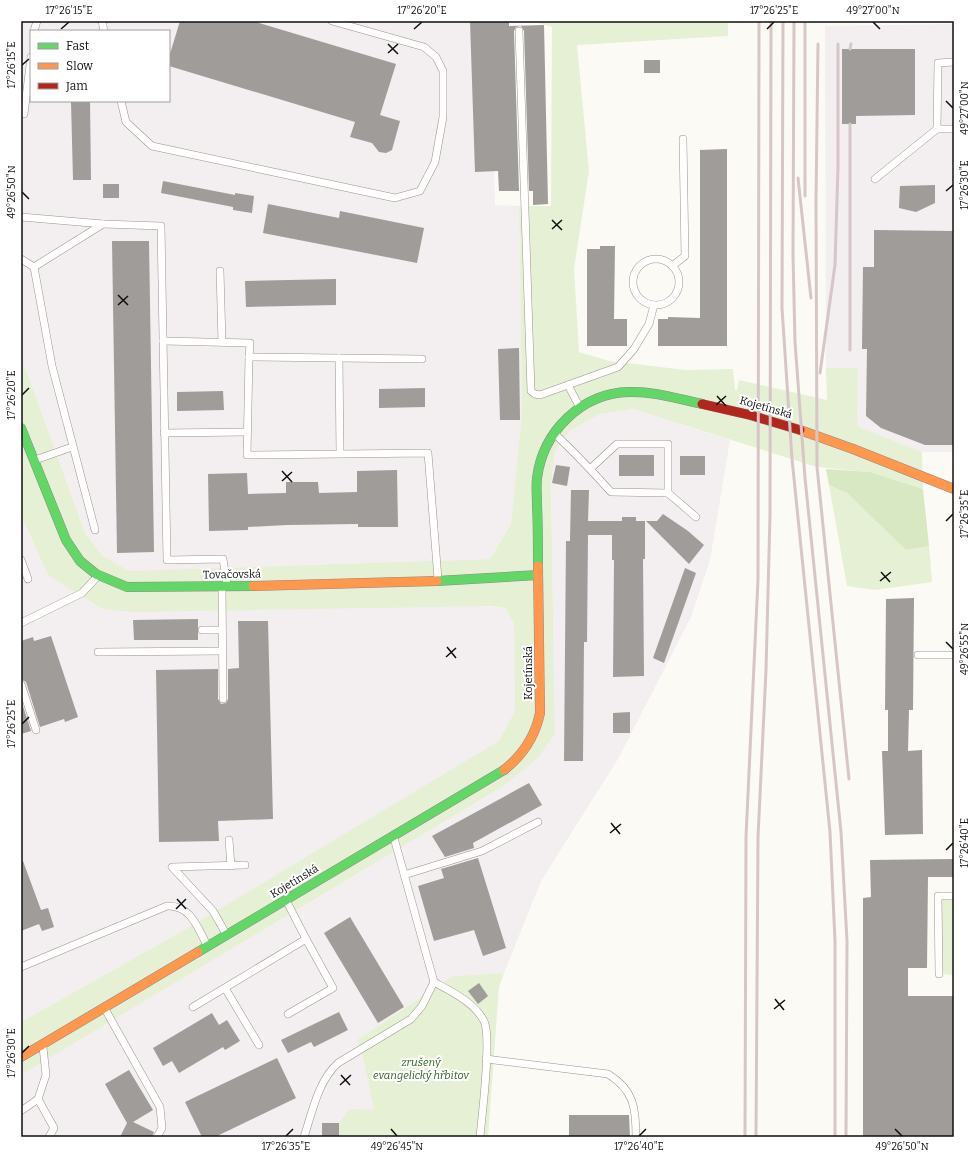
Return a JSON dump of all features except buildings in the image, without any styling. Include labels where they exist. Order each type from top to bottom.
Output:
[{"type":"main road","name":"Kojetínská","points":[[21,1057],[501,772],[517,760],[532,740],[538,724],[540,713],[537,478],[542,456],[553,433],[580,408],[599,398],[616,393],[630,392],[711,405],[828,438],[954,489]]},
{"type":"main road","name":"Tovačovská","points":[[21,428],[33,461],[70,546],[80,561],[98,576],[110,582],[127,587],[312,585],[438,581],[538,575]]},
{"type":"lane","points":[[120,102],[126,122],[152,146],[395,198],[420,191],[435,162],[443,117],[443,71],[436,57],[424,47],[332,21]]},
{"type":"lane","points":[[519,30],[530,387],[535,394],[540,395],[618,367],[634,349],[650,324],[654,305]]},
{"type":"lane","points":[[937,129],[938,62],[954,62]]},
{"type":"lane","points":[[21,113],[24,114],[30,65]]},
{"type":"lane","points":[[875,179],[937,129],[954,129]]},
{"type":"lane","points":[[672,266],[685,256],[683,139]]},
{"type":"lane","points":[[21,217],[103,224],[161,226],[167,560],[223,559],[223,699]]},
{"type":"lane","points":[[34,267],[103,224]]},
{"type":"lane","points":[[21,259],[34,267],[52,366],[95,530]]},
{"type":"lane","points":[[654,259],[662,260],[672,266],[678,275],[680,282],[678,290],[669,302],[654,305],[646,303],[636,293],[634,286],[636,271],[647,261],[654,259]]},
{"type":"lane","points":[[220,271],[222,342]]},
{"type":"lane","points":[[163,341],[250,343],[247,455],[428,453],[438,581]]},
{"type":"lane","points":[[249,357],[422,359]]},
{"type":"lane","points":[[339,358],[340,454]]},
{"type":"lane","points":[[568,385],[580,408]]},
{"type":"lane","points":[[164,433],[248,432]]},
{"type":"lane","points":[[553,433],[611,492],[668,493],[696,517]]},
{"type":"lane","points":[[590,469],[617,444],[668,444],[668,493]]},
{"type":"lane","points":[[33,461],[72,447]]},
{"type":"lane","points":[[21,560],[28,579]]},
{"type":"lane","points":[[21,623],[82,594],[98,576]]},
{"type":"lane","points":[[202,630],[222,630]]},
{"type":"lane","points":[[98,652],[222,651]]},
{"type":"lane","points":[[918,655],[954,655]]},
{"type":"lane","points":[[21,684],[36,730]]},
{"type":"lane","points":[[404,875],[482,851],[538,822]]},
{"type":"lane","points":[[304,1137],[325,1079],[331,1070],[411,1019],[422,1006],[434,982],[394,836]]},
{"type":"lane","points":[[229,840],[231,866]]},
{"type":"lane","points":[[227,935],[213,911],[172,867],[245,865]]},
{"type":"lane","points":[[939,974],[938,896],[954,896]]},
{"type":"lane","points":[[285,900],[333,988],[288,1014]]},
{"type":"lane","points":[[21,966],[167,906],[183,908],[189,914],[208,947]]},
{"type":"lane","points":[[193,1007],[306,939]]},
{"type":"lane","points":[[434,982],[465,1000],[484,1022],[487,1041],[480,1137]]},
{"type":"lane","points":[[225,988],[259,1045]]},
{"type":"lane","points":[[105,1008],[160,1107],[162,1128],[157,1137]]},
{"type":"lane","points":[[21,1111],[38,1099],[46,1074],[43,1045]]},
{"type":"lane","points":[[486,1059],[608,1074],[620,1081],[630,1093],[636,1116],[636,1137]]},
{"type":"lane","points":[[38,1099],[54,1128],[49,1137]]},
{"type":"shaded area","points":[[21,21],[491,21],[495,205],[519,206],[522,412],[511,524],[490,559],[129,571],[102,555],[85,533],[27,372],[21,362]]},
{"type":"shaded area","points":[[954,24],[954,452],[922,452],[857,426],[858,368],[826,368],[825,26]]},
{"type":"shaded area","points":[[633,409],[730,440],[710,560],[691,617],[618,759],[541,881],[504,973],[453,976],[357,1040],[362,1053],[374,1110],[339,1137],[21,1137],[21,1075],[502,787],[555,733],[551,485],[555,451],[570,431],[600,414]]},
{"type":"shaded area","points":[[21,515],[48,575],[505,608],[514,622],[515,711],[500,741],[186,929],[21,1022]]},
{"type":"green space","points":[[532,21],[728,21],[728,36],[577,45],[589,171],[574,269],[579,352],[609,361],[686,370],[733,369],[735,390],[737,390],[739,380],[827,400],[826,368],[858,368],[857,426],[922,452],[923,489],[870,472],[817,467],[633,409],[600,414],[570,431],[555,451],[551,485],[555,733],[538,758],[502,787],[21,1075],[21,1022],[186,929],[499,741],[515,711],[514,623],[505,608],[489,606],[133,612],[103,609],[48,575],[21,515],[21,362],[27,372],[85,533],[102,555],[129,571],[490,559],[511,524],[522,412],[519,206],[551,206],[552,27]]},
{"type":"green space","points":[[826,469],[870,472],[923,489],[929,546],[906,550],[847,493],[829,485]]},
{"type":"green space","points":[[829,485],[847,493],[906,550],[929,546],[932,582],[875,590],[847,586]]},
{"type":"green space","points":[[938,896],[954,896],[954,975],[939,974]]},
{"type":"green space","name":"zrušený evangelický hřbitov","points":[[504,973],[499,987],[488,1137],[339,1137],[339,1123],[350,1109],[374,1110],[362,1053],[357,1040],[453,976]]},
{"type":"railway","points":[[745,1137],[746,837],[758,579],[759,21]]},
{"type":"railway","points":[[756,1137],[758,837],[766,670],[770,515],[771,21]]},
{"type":"railway","points":[[783,21],[782,308],[792,459],[830,832],[835,941],[835,1137]]},
{"type":"railway","points":[[794,21],[793,255],[795,342],[805,478],[841,832],[847,941],[846,1137]]},
{"type":"railway","points":[[805,21],[805,196]]},
{"type":"railway","points":[[818,44],[816,201],[817,467],[849,779]]},
{"type":"railway","points":[[820,373],[835,265],[838,167],[838,44]]},
{"type":"railway","points":[[850,49],[851,44]]},
{"type":"railway","points":[[850,124],[850,350]]},
{"type":"railway","points":[[798,178],[811,298]]},
{"type":"traffic: fast","points":[[538,566],[537,478],[547,445],[556,430],[568,418],[581,407],[596,399],[612,394],[629,392],[657,394],[702,404]]},
{"type":"traffic: fast","points":[[21,428],[66,540],[80,561],[96,574],[127,587],[253,586]]},
{"type":"traffic: fast","points":[[437,581],[538,575]]},
{"type":"traffic: fast","points":[[198,952],[504,770]]},
{"type":"traffic: slow","points":[[800,430],[853,449],[954,489]]},
{"type":"traffic: slow","points":[[504,770],[517,758],[527,745],[535,730],[540,713],[538,566]]},
{"type":"traffic: slow","points":[[253,586],[437,581]]},
{"type":"traffic: slow","points":[[21,1057],[198,952]]},
{"type":"traffic: jam","points":[[702,404],[750,415],[800,430]]}]
